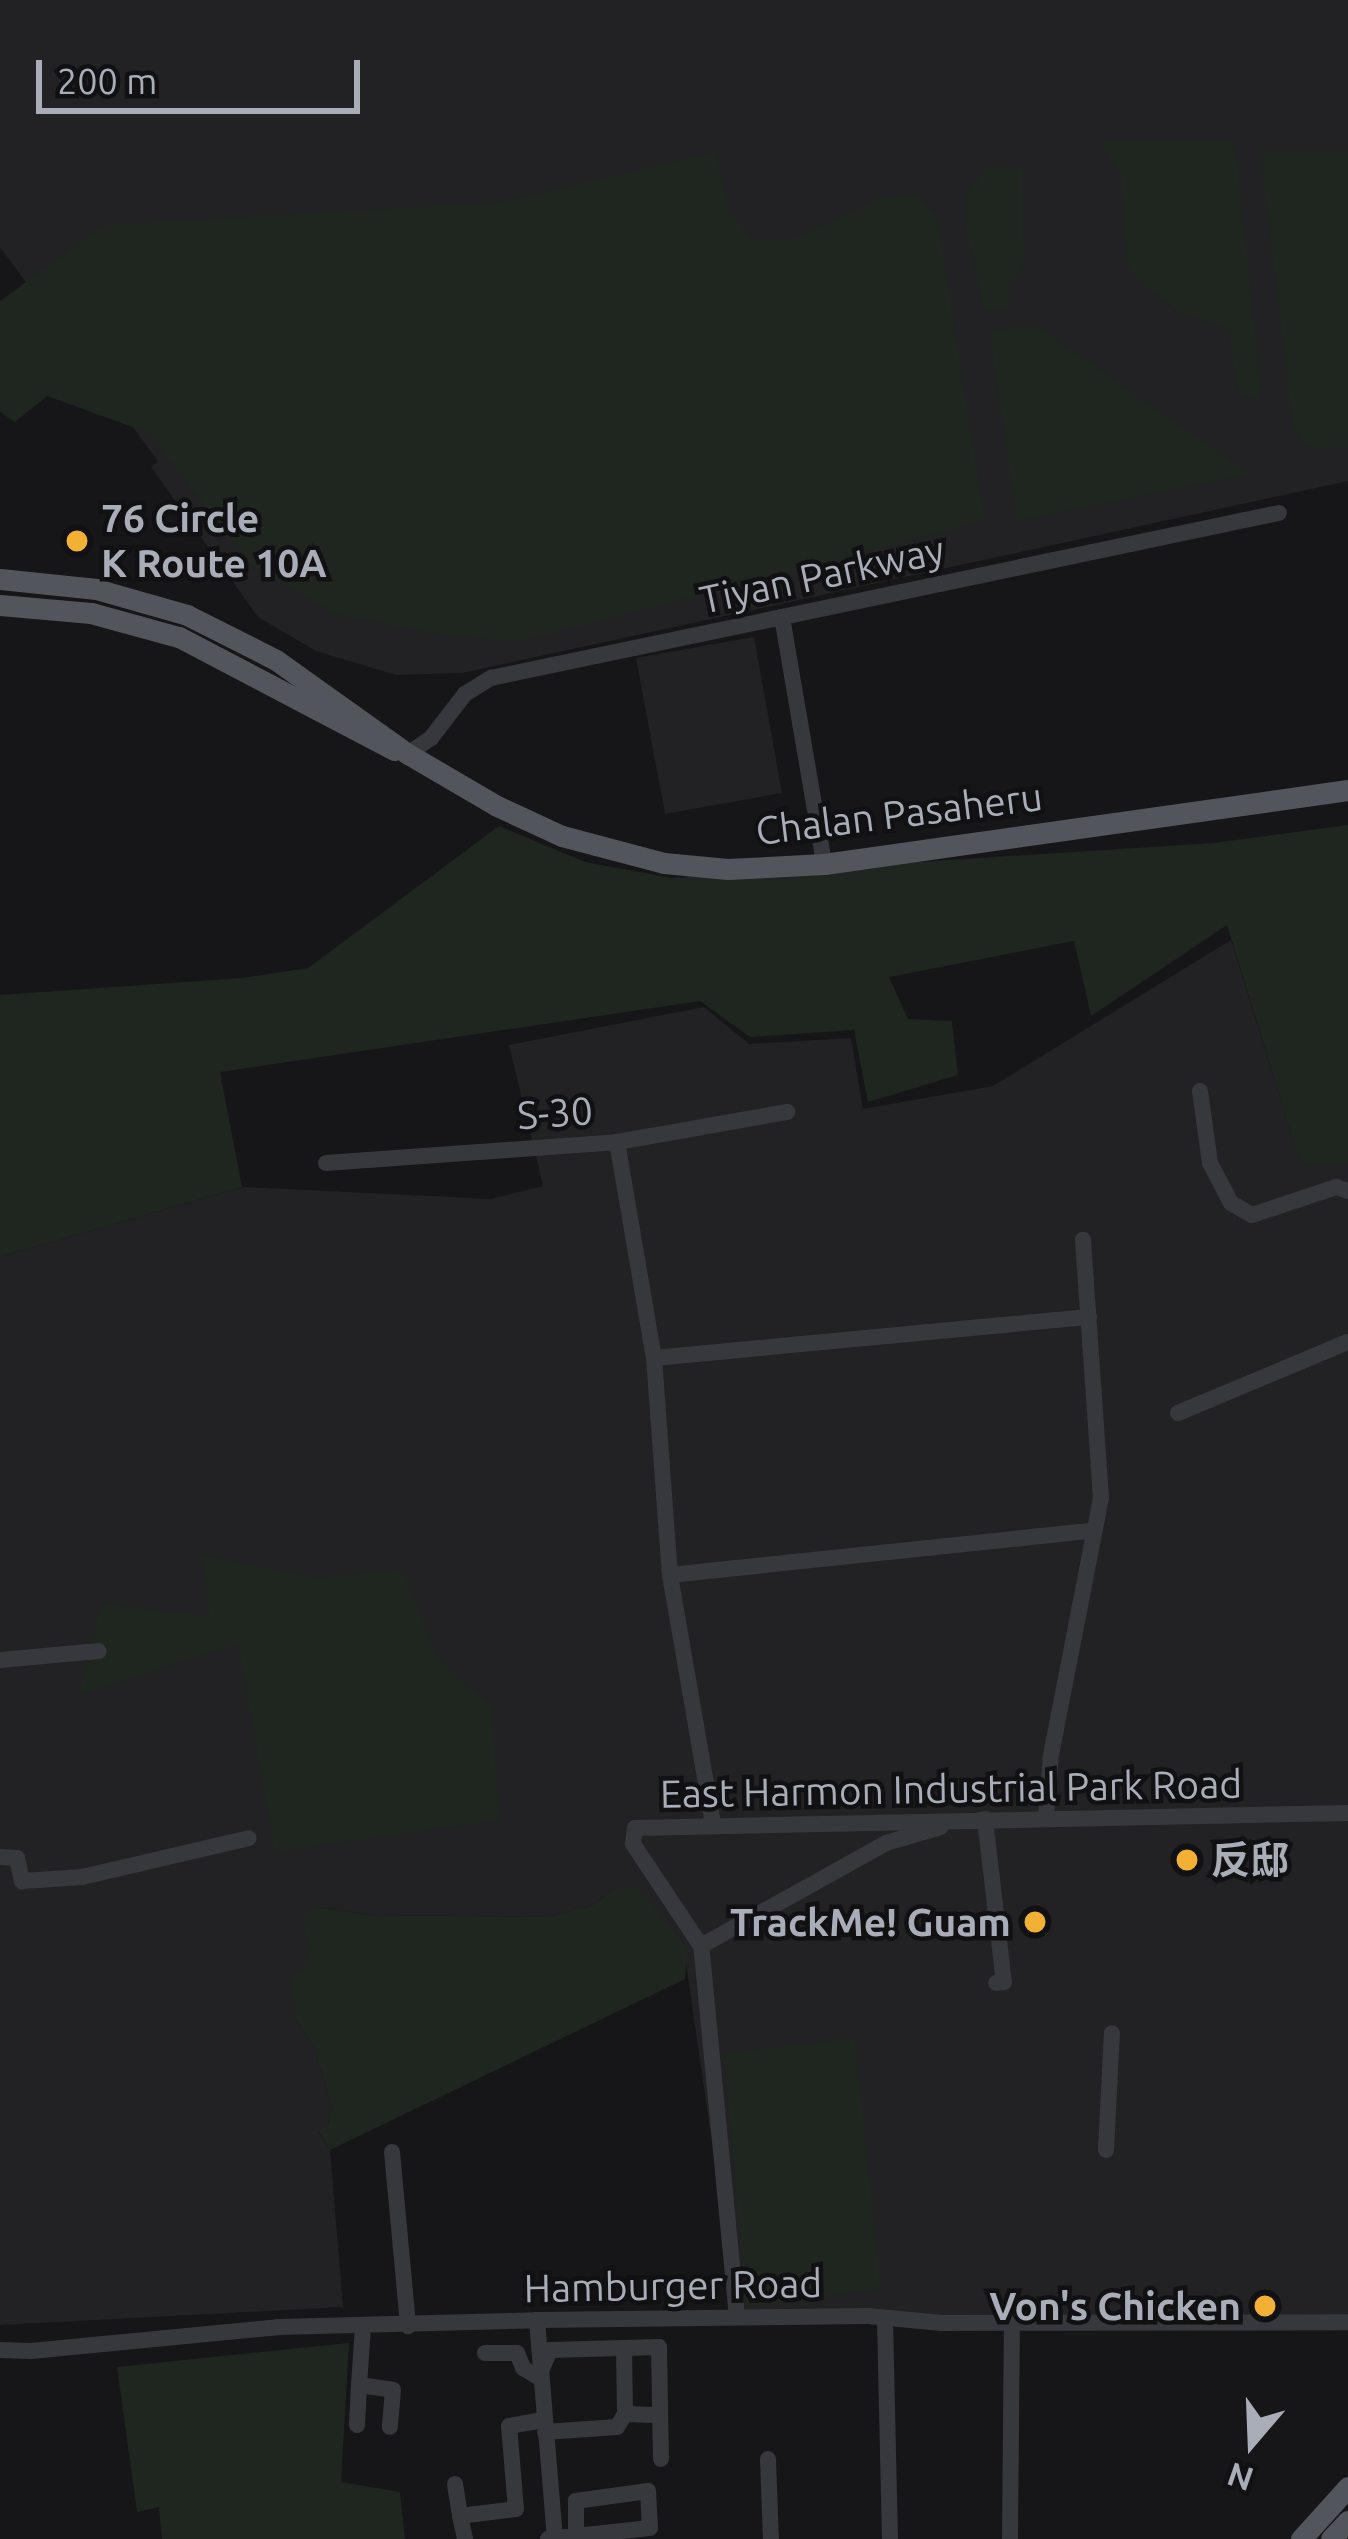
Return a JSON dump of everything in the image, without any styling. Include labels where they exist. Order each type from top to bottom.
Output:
[{"type":"main road","name":"Chalan Pasaheru","points":[[0,579],[96,589],[187,615],[276,660],[408,754],[528,821],[614,852],[728,869],[824,864],[1348,790]]},
{"type":"main road","name":"Chalan Pasaheru","points":[[0,605],[91,614],[179,637],[236,663],[367,739],[408,754]]},
{"type":"main road","points":[[1301,2539],[1348,2487]]},
{"type":"main road","points":[[1331,2539],[1348,2521]]},
{"type":"street","name":"Tiyan Parkway","points":[[408,754],[431,738],[464,694],[491,678],[1279,513]]},
{"type":"street","points":[[782,617],[824,864]]},
{"type":"street","points":[[1200,1091],[1210,1163],[1231,1203],[1252,1215],[1336,1187],[1348,1192]]},
{"type":"street","name":"S-30","points":[[326,1163],[617,1142],[787,1112]]},
{"type":"street","points":[[617,1142],[654,1358],[670,1575],[712,1826]]},
{"type":"street","points":[[1046,1816],[1052,1755],[1095,1530],[1102,1462],[1082,1240]]},
{"type":"street","points":[[654,1358],[869,1334],[1089,1317]]},
{"type":"street","points":[[1178,1413],[1348,1342]]},
{"type":"street","points":[[670,1575],[1095,1530]]},
{"type":"street","points":[[0,1660],[99,1652]]},
{"type":"street","name":"East Harmon Industrial Park Road","points":[[737,2317],[700,1946],[633,1844],[635,1828],[1348,1813]]},
{"type":"street","points":[[700,1946],[886,1844],[985,1820],[1004,1982],[997,1983]]},
{"type":"street","points":[[0,1857],[17,1858],[22,1881],[82,1877],[249,1838]]},
{"type":"street","points":[[1106,2150],[1112,2033]]},
{"type":"street","points":[[392,2152],[408,2326]]},
{"type":"street","points":[[537,2320],[553,2539],[650,2528],[648,2491],[576,2501],[576,2536]]},
{"type":"street","name":"Hamburger Road","points":[[0,2350],[278,2327],[537,2320],[1348,2321]]},
{"type":"street","points":[[885,2320],[890,2539]]},
{"type":"street","points":[[1010,2539],[1012,2323]]},
{"type":"street","points":[[357,2425],[363,2327]]},
{"type":"street","points":[[516,2509],[508,2426],[617,2427],[625,2414],[624,2348]]},
{"type":"street","points":[[541,2375],[550,2350],[659,2348],[662,2459]]},
{"type":"street","points":[[485,2354],[517,2353],[523,2368],[541,2375]]},
{"type":"street","points":[[359,2385],[393,2390],[391,2427]]},
{"type":"street","points":[[625,2414],[660,2415]]},
{"type":"street","points":[[768,2459],[772,2539]]},
{"type":"street","points":[[454,2484],[465,2539]]},
{"type":"street","points":[[460,2516],[551,2505]]},
{"type":"shaded area","points":[[0,0],[1348,0],[1348,481],[462,673],[396,675],[316,651],[258,617],[151,467],[158,461],[0,247]]},
{"type":"shaded area","points":[[1105,139],[1235,141],[1262,399],[1239,395],[1228,328],[1184,315],[1149,290],[1126,264],[1121,171],[1103,149]]},
{"type":"shaded area","points":[[715,152],[729,211],[750,239],[791,240],[884,197],[915,195],[937,216],[985,521],[519,642],[428,633],[336,614],[252,566],[149,433],[47,396],[15,422],[0,412],[0,301],[104,225],[501,202]]},
{"type":"shaded area","points":[[1260,152],[1348,152],[1348,447],[1307,448],[1293,427]]},
{"type":"shaded area","points":[[987,167],[1022,169],[1024,264],[1010,285],[1009,309],[984,310],[966,227],[965,196]]},
{"type":"shaded area","points":[[1037,326],[1250,474],[1017,521],[989,330]]},
{"type":"shaded area","points":[[754,637],[782,793],[665,814],[636,658]]},
{"type":"shaded area","points":[[1348,825],[1348,1164],[1301,1165],[1227,925],[1091,1016],[1074,941],[889,977],[908,1019],[952,1021],[958,1075],[868,1102],[854,1030],[750,1037],[700,1001],[220,1072],[242,1187],[0,1257],[0,995],[242,978],[308,968],[499,826],[585,862],[672,878],[1213,843]]},
{"type":"shaded area","points":[[1231,940],[1301,1164],[1348,1164],[1348,2322],[737,2317],[686,1963],[615,1889],[593,1905],[547,1917],[372,1915],[317,1907],[296,2019],[315,2050],[332,2107],[328,2124],[318,2132],[330,2150],[343,2307],[0,2325],[0,1257],[242,1187],[491,1199],[543,1186],[509,1045],[704,1007],[749,1044],[851,1038],[863,1109],[993,1086]]},
{"type":"shaded area","points":[[202,1555],[316,1578],[402,1570],[439,1660],[491,1706],[500,1820],[275,1852],[238,1644],[79,1695],[101,1604],[209,1616]]},
{"type":"shaded area","points":[[637,1887],[687,1948],[685,1979],[330,2150],[318,2131],[328,2124],[332,2107],[315,2050],[296,2019],[290,1981],[303,1970],[309,1949],[303,1916],[317,1907],[372,1915],[547,1917],[593,1905],[615,1889]]},
{"type":"shaded area","points":[[855,2038],[881,2289],[746,2307],[724,2053]]},
{"type":"shaded area","points":[[349,2343],[341,2482],[400,2492],[405,2539],[162,2539],[159,2507],[137,2512],[117,2367]]},
{"type":"place","name":"76 Circle K Route 10A","points":[[77,541]]},
{"type":"place","name":"反邸","points":[[1187,1860]]},
{"type":"place","name":"TrackMe! Guam","points":[[1035,1922]]},
{"type":"place","name":"Von's Chicken","points":[[1265,2306]]}]
